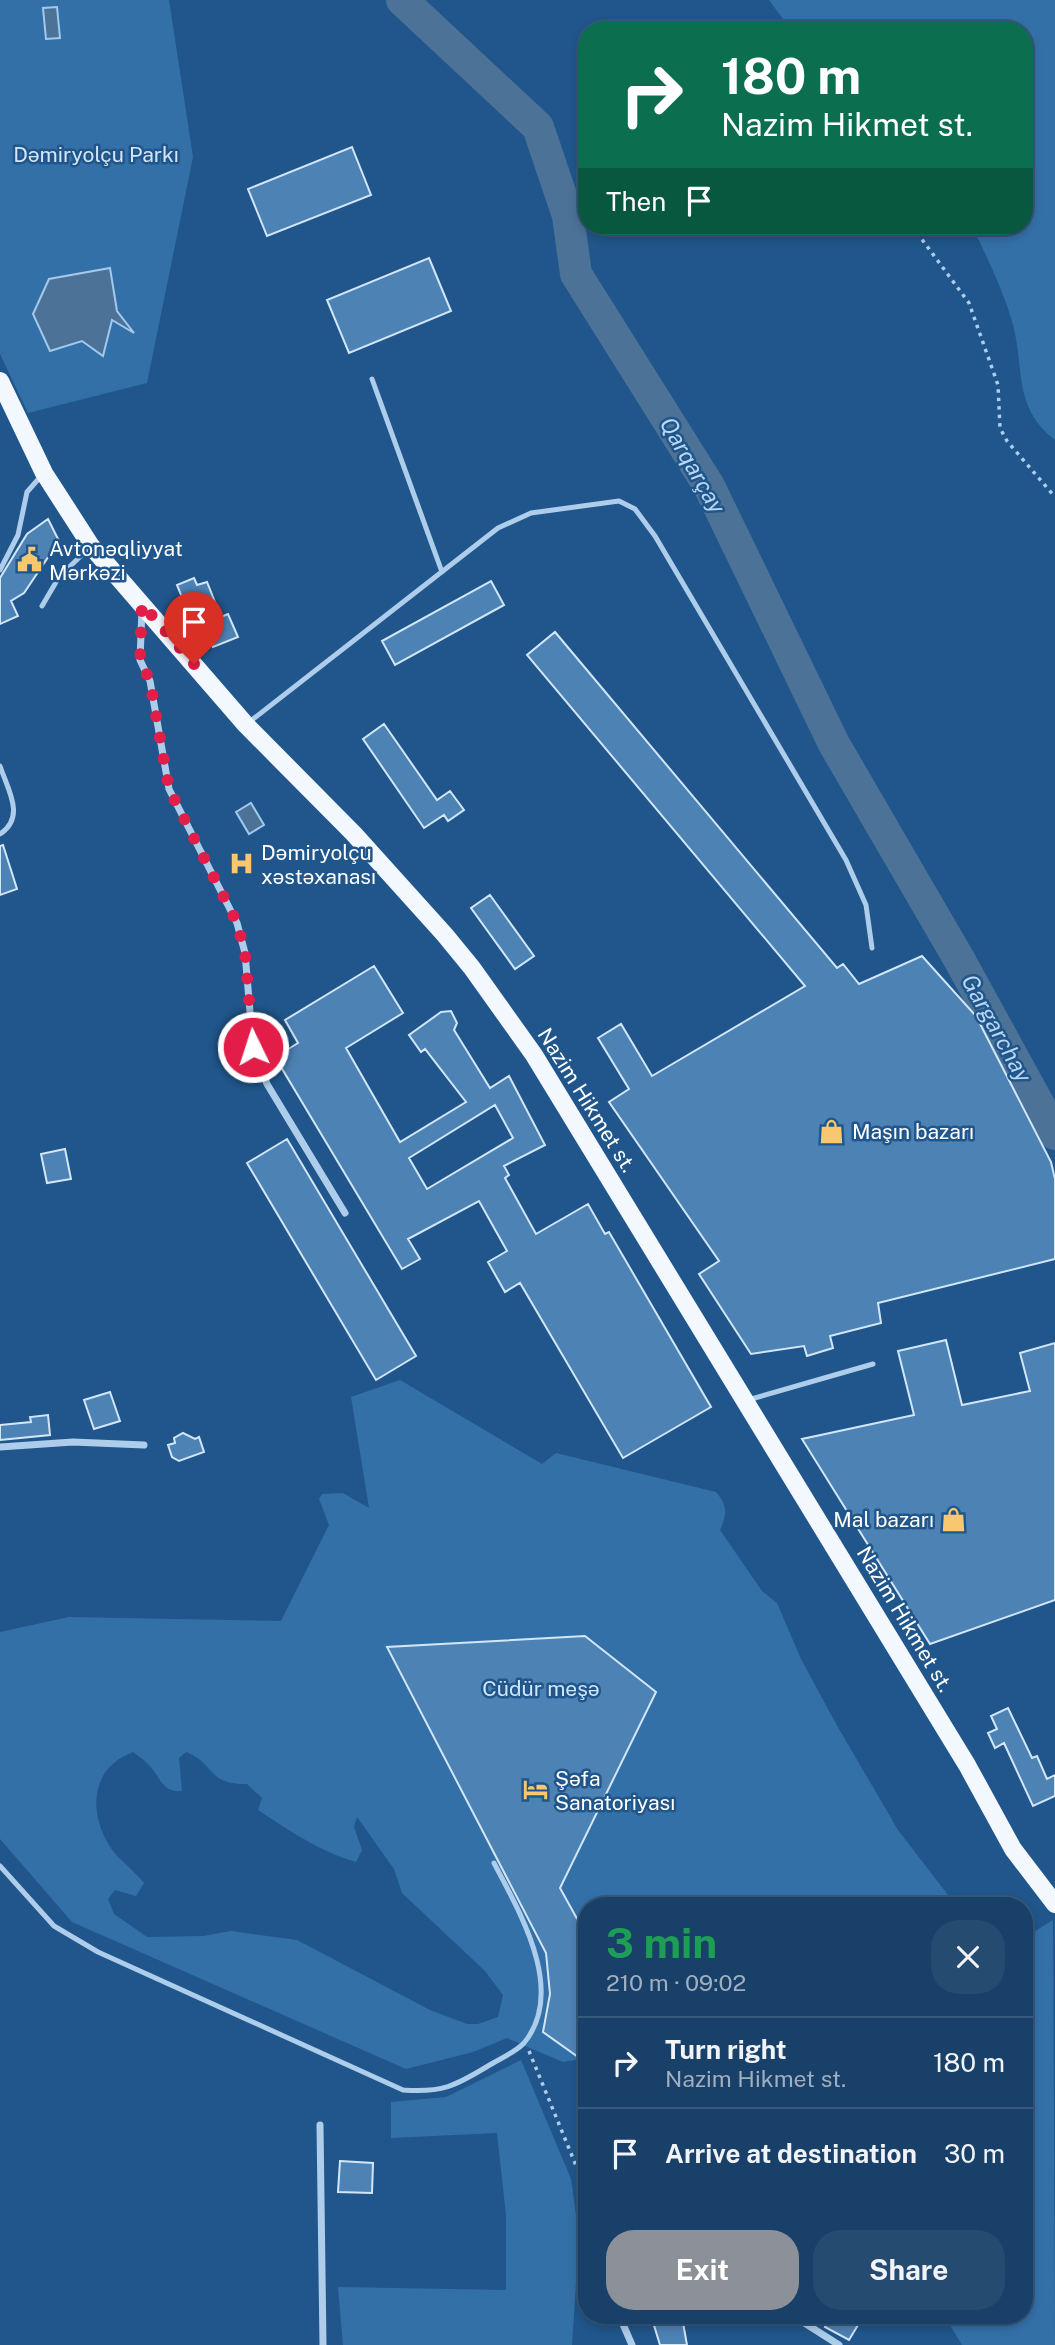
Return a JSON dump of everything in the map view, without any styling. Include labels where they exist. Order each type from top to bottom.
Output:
[{"type":"main road","name":"Nazim Hikmet st.","points":[[0,381],[44,473],[91,546],[246,725],[354,834],[472,968],[534,1055],[967,1765],[1013,1849],[1055,1904]]},
{"type":"street","points":[[142,604],[140,660],[150,681],[169,789],[237,923],[245,953],[253,1047],[267,1084],[345,1213]]},
{"type":"street","points":[[0,1447],[73,1442],[144,1445]]},
{"type":"street","points":[[320,2125],[323,2345]]},
{"type":"street","points":[[623,2324],[632,2345]]},
{"type":"street","points":[[806,2324],[838,2345]]},
{"type":"lane","points":[[372,379],[442,572]]},
{"type":"lane","points":[[0,570],[18,535],[27,492],[44,473]]},
{"type":"lane","points":[[246,725],[498,528],[531,513],[619,501],[635,509],[655,536],[846,860],[866,905],[872,948]]},
{"type":"lane","points":[[42,606],[59,577],[91,546]]},
{"type":"lane","points":[[0,766],[15,812],[9,827],[0,834]]},
{"type":"lane","points":[[745,1401],[873,1364]]},
{"type":"lane","points":[[0,1866],[54,1926],[97,1952],[403,2090],[429,2092],[452,2088],[523,2044],[538,2019],[541,1991],[536,1952],[527,1927],[494,1863]]},
{"type":"path","points":[[919,235],[969,303],[998,386],[1000,428],[1007,442],[1055,497]]},
{"type":"path","points":[[523,2044],[536,2063],[552,2114],[578,2169]]},
{"type":"green space","name":"Dəmiryolçu Parkı","points":[[0,0],[169,0],[193,157],[147,383],[28,413],[0,354]]},
{"type":"green space","points":[[769,0],[1055,0],[1055,440],[1041,427],[1026,400],[1012,321],[976,235],[1033,235],[1033,21],[784,21]]},
{"type":"green space","name":"Cüdür meşə","points":[[400,1380],[542,1464],[556,1453],[716,1492],[725,1510],[720,1530],[762,1591],[777,1603],[801,1659],[898,1830],[948,1895],[578,1897],[578,2059],[563,2062],[507,2038],[473,2052],[406,2069],[72,1922],[0,1839],[0,1632],[69,1617],[281,1621],[329,1525],[319,1499],[322,1494],[343,1493],[369,1508],[351,1397]],"holes":[[[133,1752],[147,1763],[165,1786],[182,1791],[179,1758],[186,1752],[225,1781],[247,1784],[262,1798],[258,1810],[269,1818],[318,1846],[356,1862],[362,1850],[354,1827],[357,1817],[394,1869],[402,1893],[485,1971],[503,1995],[498,2017],[478,2024],[467,2024],[430,2010],[297,1940],[231,1931],[203,1936],[147,1937],[114,1914],[108,1899],[115,1890],[136,1896],[144,1883],[107,1842],[97,1813],[96,1798],[100,1783],[118,1760]]]},
{"type":"green space","points":[[1053,1920],[1055,2345],[962,2345],[949,2324],[1033,2324],[1033,1932]]},
{"type":"green space","points":[[521,2060],[571,2179],[578,2230],[572,2345],[343,2345],[338,2287],[506,2290],[506,2215],[497,2133],[391,2138],[391,2102],[446,2097]]},
{"type":"shaded area","points":[[57,7],[60,38],[46,39],[43,8]]},
{"type":"shaded area","points":[[110,268],[117,311],[134,333],[112,320],[103,356],[82,341],[50,351],[33,314],[49,279]]},
{"type":"shaded area","points":[[251,803],[264,825],[249,834],[236,812]]},
{"type":"building","points":[[352,147],[371,195],[267,236],[248,189]]},
{"type":"building","points":[[429,258],[451,311],[349,353],[327,300]]},
{"type":"building","name":"Avtonəqliyyat Mərkəzi","points":[[48,519],[59,541],[24,593],[11,601],[18,616],[0,624],[0,578],[27,534]]},
{"type":"building","points":[[194,578],[197,585],[207,582],[221,617],[228,614],[238,637],[213,647],[203,623],[194,627],[177,585]]},
{"type":"building","points":[[491,581],[504,605],[395,665],[382,641]]},
{"type":"building","name":"Maşın bazarı","points":[[555,632],[837,968],[843,964],[859,984],[922,956],[976,1016],[1051,1162],[1055,1179],[1055,1259],[878,1303],[881,1323],[830,1336],[833,1348],[807,1356],[804,1346],[751,1354],[699,1274],[719,1261],[609,1102],[629,1089],[598,1038],[621,1024],[652,1076],[805,986],[527,655]]},
{"type":"building","points":[[384,724],[437,800],[450,791],[464,810],[448,821],[444,815],[424,828],[363,739]]},
{"type":"building","points":[[3,845],[17,889],[0,895],[0,846]]},
{"type":"building","points":[[490,895],[534,956],[515,969],[471,908]]},
{"type":"building","points":[[374,966],[403,1013],[346,1048],[400,1142],[466,1102],[425,1049],[421,1052],[409,1035],[441,1012],[451,1011],[457,1023],[454,1030],[490,1088],[509,1076],[545,1145],[504,1166],[509,1175],[505,1178],[536,1234],[588,1204],[605,1234],[609,1232],[711,1407],[623,1458],[520,1283],[505,1292],[488,1262],[507,1251],[479,1201],[408,1239],[420,1259],[402,1269],[275,1057],[298,1043],[285,1020]],"holes":[[[495,1105],[513,1138],[427,1189],[409,1158]]]},
{"type":"building","points":[[287,1139],[416,1356],[376,1380],[247,1163]]},
{"type":"building","points":[[65,1149],[71,1179],[47,1183],[41,1154]]},
{"type":"building","name":"Mal bazarı","points":[[946,1340],[962,1405],[1030,1391],[1020,1353],[1055,1343],[1055,1600],[930,1644],[802,1439],[914,1415],[898,1351]]},
{"type":"building","points":[[110,1392],[120,1421],[94,1429],[84,1400]]},
{"type":"building","points":[[48,1415],[50,1435],[0,1440],[0,1425],[31,1422],[30,1417]]},
{"type":"building","points":[[183,1433],[195,1439],[199,1437],[204,1452],[179,1461],[172,1457],[168,1445],[175,1443],[174,1438]]},
{"type":"building","name":"Şəfa Sanatoriyası","points":[[585,1636],[656,1692],[560,1888],[578,1921],[578,2057],[543,2032],[550,1994],[546,1953],[387,1647]]},
{"type":"building","points":[[1008,1708],[1032,1758],[1037,1756],[1047,1779],[1055,1775],[1055,1796],[1033,1806],[1004,1743],[995,1748],[988,1733],[997,1729],[991,1716]]},
{"type":"building","points":[[340,2161],[373,2163],[372,2193],[338,2192]]},
{"type":"building","points":[[654,2324],[683,2324],[687,2345],[660,2345]]},
{"type":"building","points":[[827,2324],[859,2324],[849,2340],[825,2327]]},
{"type":"waterway","name":"Qarqarçay","points":[[402,0],[538,127],[568,216],[576,274],[709,486],[834,744],[959,959],[1055,1134]]},
{"type":"place","name":"Avtonəqliyyat Mərkəzi","points":[[29,560]]},
{"type":"place","name":"Dəmiryolçu xəstəxanası","points":[[241,864]]},
{"type":"place","name":"Maşın bazarı","points":[[832,1131]]},
{"type":"place","name":"Mal bazarı","points":[[954,1519]]},
{"type":"place","name":"Şəfa Sanatoriyası","points":[[535,1790]]},
{"type":"route","points":[[194,664],[142,604],[140,660],[150,681],[169,789],[193,843],[237,923],[245,953],[253,1047]]},
{"type":"water label","name":"Gargarchay","points":[[997,1028]]}]
